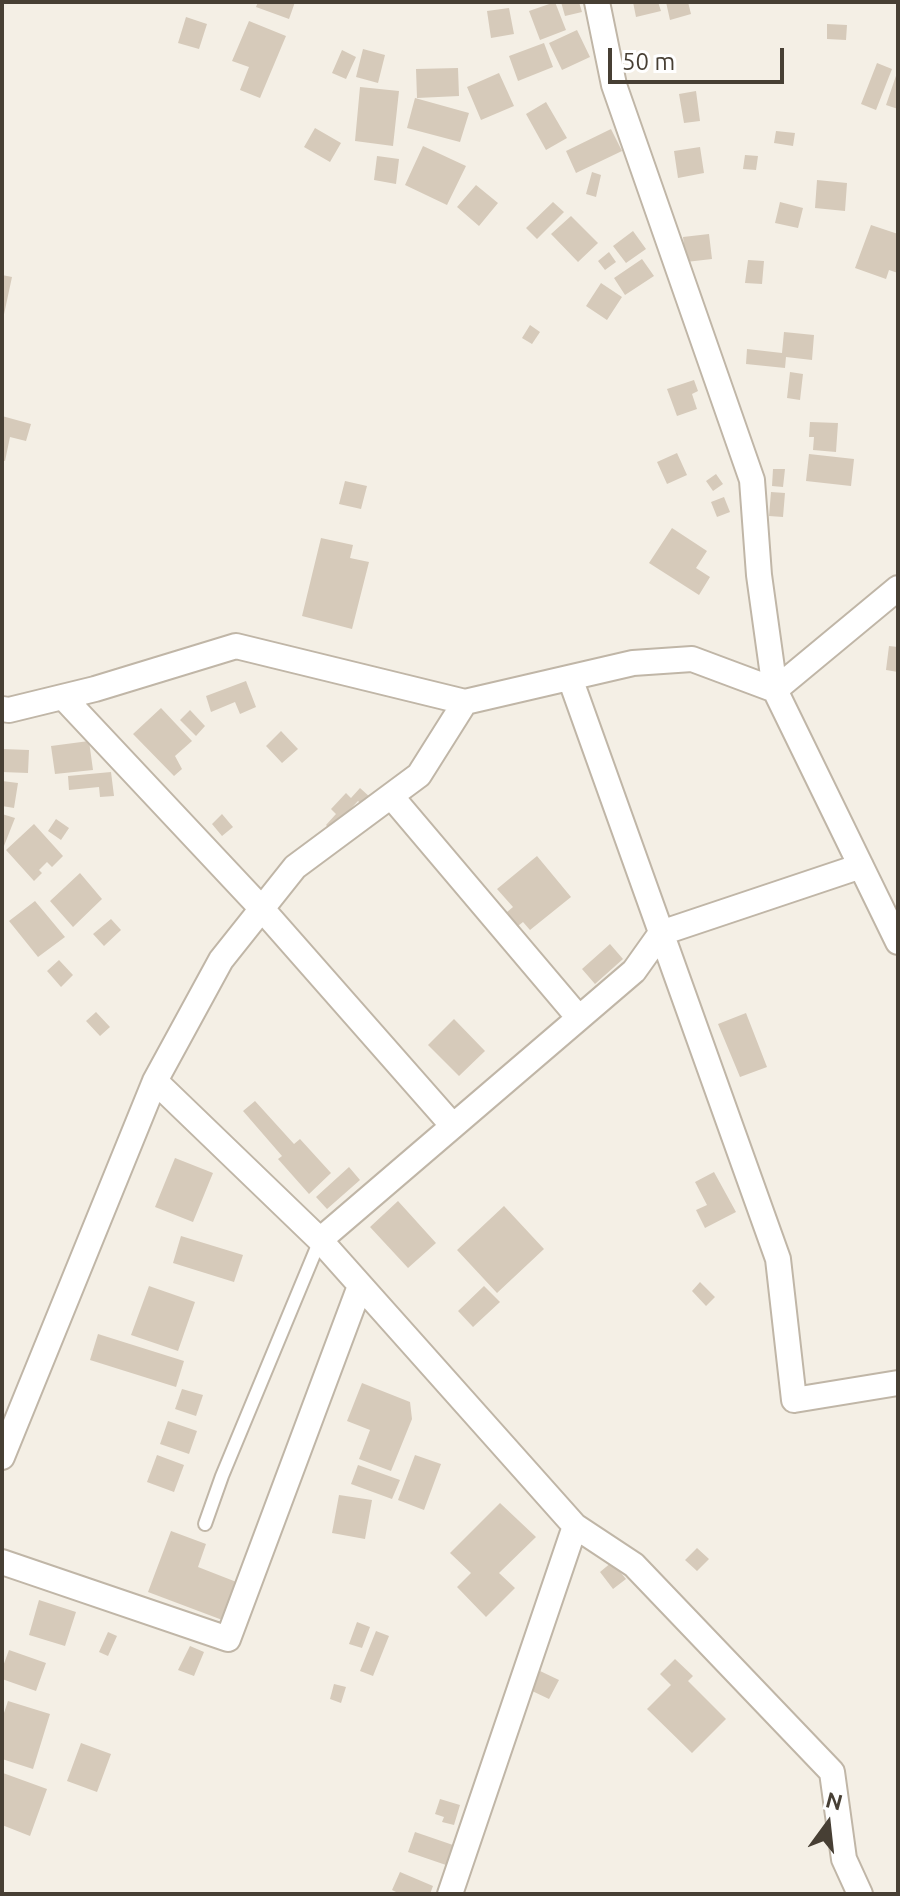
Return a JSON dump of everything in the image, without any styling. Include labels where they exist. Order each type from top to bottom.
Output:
[{"type":"street","points":[[597,2],[614,85],[752,480],[759,575],[775,690],[898,942]]},
{"type":"street","points":[[775,690],[898,588]]},
{"type":"street","points":[[2,709],[63,697],[236,646],[465,702],[633,663],[692,659],[775,690]]},
{"type":"street","points":[[570,678],[778,1259],[794,1400],[898,1383]]},
{"type":"street","points":[[63,697],[262,909],[453,1126]]},
{"type":"street","points":[[2,1457],[155,1081],[221,960],[295,867],[419,775],[465,702]]},
{"type":"street","points":[[391,796],[579,1018]]},
{"type":"street","points":[[320,1240],[634,971],[661,933],[861,866]]},
{"type":"street","points":[[155,1081],[320,1240],[575,1526],[634,1565],[832,1772],[844,1859],[860,1894]]},
{"type":"street","points":[[2,1562],[228,1639],[360,1286]]},
{"type":"street","points":[[450,1894],[575,1526]]},
{"type":"lane","points":[[205,1524],[320,1240]]},
{"type":"building","points":[[258,2],[295,2],[289,19],[256,7]]},
{"type":"building","points":[[555,2],[566,30],[540,40],[529,11]]},
{"type":"building","points":[[561,2],[579,2],[582,12],[565,16]]},
{"type":"building","points":[[633,2],[658,2],[661,11],[636,17]]},
{"type":"building","points":[[666,2],[688,2],[691,14],[670,20]]},
{"type":"building","points":[[509,8],[514,34],[491,38],[487,11]]},
{"type":"building","points":[[186,17],[207,24],[199,49],[178,43]]},
{"type":"building","points":[[249,21],[286,36],[260,98],[240,90],[249,67],[232,61]]},
{"type":"building","points":[[827,24],[847,25],[846,40],[827,39]]},
{"type":"building","points":[[577,30],[590,57],[562,70],[549,43]]},
{"type":"building","points":[[544,43],[553,67],[518,81],[509,56]]},
{"type":"building","points":[[363,49],[385,55],[378,83],[356,77]]},
{"type":"building","points":[[342,50],[356,57],[346,79],[332,73]]},
{"type":"building","points":[[877,63],[892,69],[876,110],[861,104]]},
{"type":"building","points":[[458,68],[459,96],[417,98],[416,69]]},
{"type":"building","points":[[898,70],[898,109],[886,105]]},
{"type":"building","points":[[499,73],[514,106],[481,120],[467,87]]},
{"type":"building","points":[[360,87],[399,91],[393,146],[355,141]]},
{"type":"building","points":[[696,91],[700,121],[684,123],[679,94]]},
{"type":"building","points":[[415,98],[469,113],[460,142],[407,128]]},
{"type":"building","points":[[546,102],[567,138],[546,150],[526,114]]},
{"type":"building","points":[[315,128],[341,143],[330,162],[304,147]]},
{"type":"building","points":[[611,129],[622,151],[576,173],[566,151]]},
{"type":"building","points":[[776,131],[795,133],[793,146],[774,143]]},
{"type":"building","points":[[423,146],[466,166],[447,205],[405,185]]},
{"type":"building","points":[[700,147],[704,173],[678,178],[674,151]]},
{"type":"building","points":[[745,155],[758,156],[756,170],[743,169]]},
{"type":"building","points":[[377,156],[399,159],[396,184],[374,180]]},
{"type":"building","points":[[592,172],[601,175],[596,197],[586,194]]},
{"type":"building","points":[[817,180],[847,183],[845,211],[815,208]]},
{"type":"building","points":[[476,185],[498,203],[479,226],[457,207]]},
{"type":"building","points":[[553,202],[564,212],[537,239],[526,228]]},
{"type":"building","points":[[780,202],[803,208],[798,228],[775,223]]},
{"type":"building","points":[[571,216],[598,243],[578,262],[551,234]]},
{"type":"building","points":[[871,225],[898,234],[898,273],[889,270],[886,279],[855,268]]},
{"type":"building","points":[[633,231],[646,249],[626,263],[613,246]]},
{"type":"building","points":[[709,234],[712,259],[686,262],[683,237]]},
{"type":"building","points":[[609,252],[616,262],[605,270],[598,261]]},
{"type":"building","points":[[642,259],[654,276],[625,295],[614,278]]},
{"type":"building","points":[[748,260],[764,261],[762,284],[745,283]]},
{"type":"building","points":[[2,275],[12,277],[3,319],[2,319]]},
{"type":"building","points":[[601,283],[622,297],[607,320],[586,306]]},
{"type":"building","points":[[530,325],[540,332],[532,344],[522,338]]},
{"type":"building","points":[[784,332],[814,335],[812,360],[786,357],[785,368],[746,364],[747,349],[782,353]]},
{"type":"building","points":[[790,372],[803,374],[800,400],[787,398]]},
{"type":"building","points":[[694,380],[698,391],[692,394],[697,409],[677,416],[667,389]]},
{"type":"building","points":[[2,416],[31,424],[26,441],[10,437],[5,461],[2,460]]},
{"type":"building","points":[[810,422],[838,423],[836,452],[813,450],[814,437],[809,437]]},
{"type":"building","points":[[677,453],[687,475],[667,484],[657,462]]},
{"type":"building","points":[[809,454],[854,459],[851,486],[806,481]]},
{"type":"building","points":[[773,469],[785,469],[783,487],[772,486]]},
{"type":"building","points":[[716,474],[723,484],[713,491],[706,481]]},
{"type":"building","points":[[345,481],[367,486],[361,509],[339,504]]},
{"type":"building","points":[[771,492],[785,493],[783,517],[769,516]]},
{"type":"building","points":[[724,497],[730,512],[717,517],[711,502]]},
{"type":"building","points":[[672,528],[707,551],[696,568],[710,577],[699,595],[649,563]]},
{"type":"building","points":[[321,538],[353,545],[350,558],[369,562],[352,629],[302,616]]},
{"type":"building","points":[[889,646],[898,647],[898,672],[886,670]]},
{"type":"building","points":[[246,681],[256,707],[240,714],[235,702],[211,712],[206,696]]},
{"type":"building","points":[[161,708],[192,741],[175,756],[182,769],[174,776],[133,734]]},
{"type":"building","points":[[190,710],[205,726],[196,736],[180,720]]},
{"type":"building","points":[[281,731],[298,749],[282,763],[266,746]]},
{"type":"building","points":[[89,741],[93,770],[55,774],[51,746]]},
{"type":"building","points":[[2,749],[29,750],[28,773],[2,772]]},
{"type":"building","points":[[111,772],[114,796],[100,797],[99,787],[69,790],[68,776]]},
{"type":"building","points":[[2,781],[18,783],[14,808],[2,806]]},
{"type":"building","points":[[360,788],[371,798],[364,806],[358,801],[331,830],[326,825],[336,814],[331,809],[346,793],[351,798]]},
{"type":"building","points":[[2,814],[15,818],[2,851]]},
{"type":"building","points":[[222,814],[233,827],[222,836],[212,824]]},
{"type":"building","points":[[56,819],[69,828],[61,840],[48,831]]},
{"type":"building","points":[[34,824],[63,856],[52,867],[47,862],[34,881],[6,850]]},
{"type":"building","points":[[537,856],[571,897],[530,930],[523,922],[513,930],[501,917],[513,907],[497,889]]},
{"type":"building","points":[[80,873],[102,899],[73,927],[50,901]]},
{"type":"building","points":[[35,901],[65,937],[38,957],[9,921]]},
{"type":"building","points":[[111,919],[121,930],[104,946],[93,934]]},
{"type":"building","points":[[610,944],[623,959],[595,984],[582,969]]},
{"type":"building","points":[[59,960],[73,975],[61,987],[47,971]]},
{"type":"building","points":[[96,1012],[110,1027],[100,1036],[86,1021]]},
{"type":"building","points":[[746,1013],[767,1067],[740,1077],[718,1024]]},
{"type":"building","points":[[454,1019],[485,1051],[459,1076],[428,1045]]},
{"type":"building","points":[[255,1101],[294,1144],[300,1139],[331,1173],[309,1194],[278,1159],[282,1156],[243,1111]]},
{"type":"building","points":[[175,1158],[213,1173],[193,1222],[155,1207]]},
{"type":"building","points":[[349,1167],[360,1180],[327,1209],[316,1197]]},
{"type":"building","points":[[714,1172],[736,1212],[705,1228],[696,1210],[707,1205],[695,1182]]},
{"type":"building","points":[[398,1201],[436,1243],[408,1268],[370,1227]]},
{"type":"building","points":[[504,1206],[544,1249],[497,1293],[457,1250]]},
{"type":"building","points":[[181,1236],[243,1255],[234,1282],[173,1263]]},
{"type":"building","points":[[700,1282],[715,1297],[706,1306],[692,1291]]},
{"type":"building","points":[[149,1286],[195,1302],[178,1351],[131,1335]]},
{"type":"building","points":[[484,1286],[500,1302],[473,1327],[458,1311]]},
{"type":"building","points":[[98,1334],[184,1361],[176,1387],[90,1360]]},
{"type":"building","points":[[362,1383],[410,1402],[412,1419],[391,1471],[359,1459],[370,1430],[347,1421]]},
{"type":"building","points":[[182,1389],[203,1395],[196,1416],[175,1409]]},
{"type":"building","points":[[168,1421],[197,1431],[189,1454],[160,1444]]},
{"type":"building","points":[[157,1455],[184,1465],[174,1492],[147,1482]]},
{"type":"building","points":[[415,1455],[441,1464],[424,1510],[398,1500]]},
{"type":"building","points":[[358,1465],[400,1480],[392,1499],[351,1484]]},
{"type":"building","points":[[339,1495],[372,1500],[365,1539],[332,1533]]},
{"type":"building","points":[[500,1503],[536,1537],[499,1573],[515,1588],[486,1617],[457,1587],[471,1573],[450,1553]]},
{"type":"building","points":[[171,1531],[206,1544],[198,1567],[239,1583],[225,1621],[148,1592]]},
{"type":"building","points":[[697,1548],[709,1559],[697,1571],[685,1560]]},
{"type":"building","points":[[612,1562],[626,1579],[613,1589],[600,1572]]},
{"type":"building","points":[[39,1600],[76,1612],[65,1646],[29,1635]]},
{"type":"building","points":[[357,1622],[370,1627],[362,1648],[349,1644]]},
{"type":"building","points":[[376,1631],[389,1636],[373,1676],[360,1671]]},
{"type":"building","points":[[108,1632],[117,1636],[108,1656],[99,1652]]},
{"type":"building","points":[[190,1646],[204,1652],[194,1676],[178,1670]]},
{"type":"building","points":[[9,1650],[46,1663],[36,1691],[2,1679]]},
{"type":"building","points":[[675,1659],[693,1676],[688,1681],[726,1719],[692,1753],[647,1709],[671,1685],[660,1674]]},
{"type":"building","points":[[540,1671],[559,1680],[549,1699],[530,1690]]},
{"type":"building","points":[[334,1684],[346,1687],[341,1703],[330,1699]]},
{"type":"building","points":[[8,1701],[50,1714],[33,1769],[2,1759],[2,1719]]},
{"type":"building","points":[[81,1743],[111,1754],[97,1792],[67,1781]]},
{"type":"building","points":[[3,1773],[47,1789],[30,1836],[2,1825]]},
{"type":"building","points":[[440,1799],[460,1805],[454,1825],[442,1822],[444,1817],[435,1814]]},
{"type":"building","points":[[415,1832],[453,1845],[446,1865],[408,1852]]},
{"type":"building","points":[[400,1872],[433,1886],[430,1894],[400,1894],[392,1890]]}]
